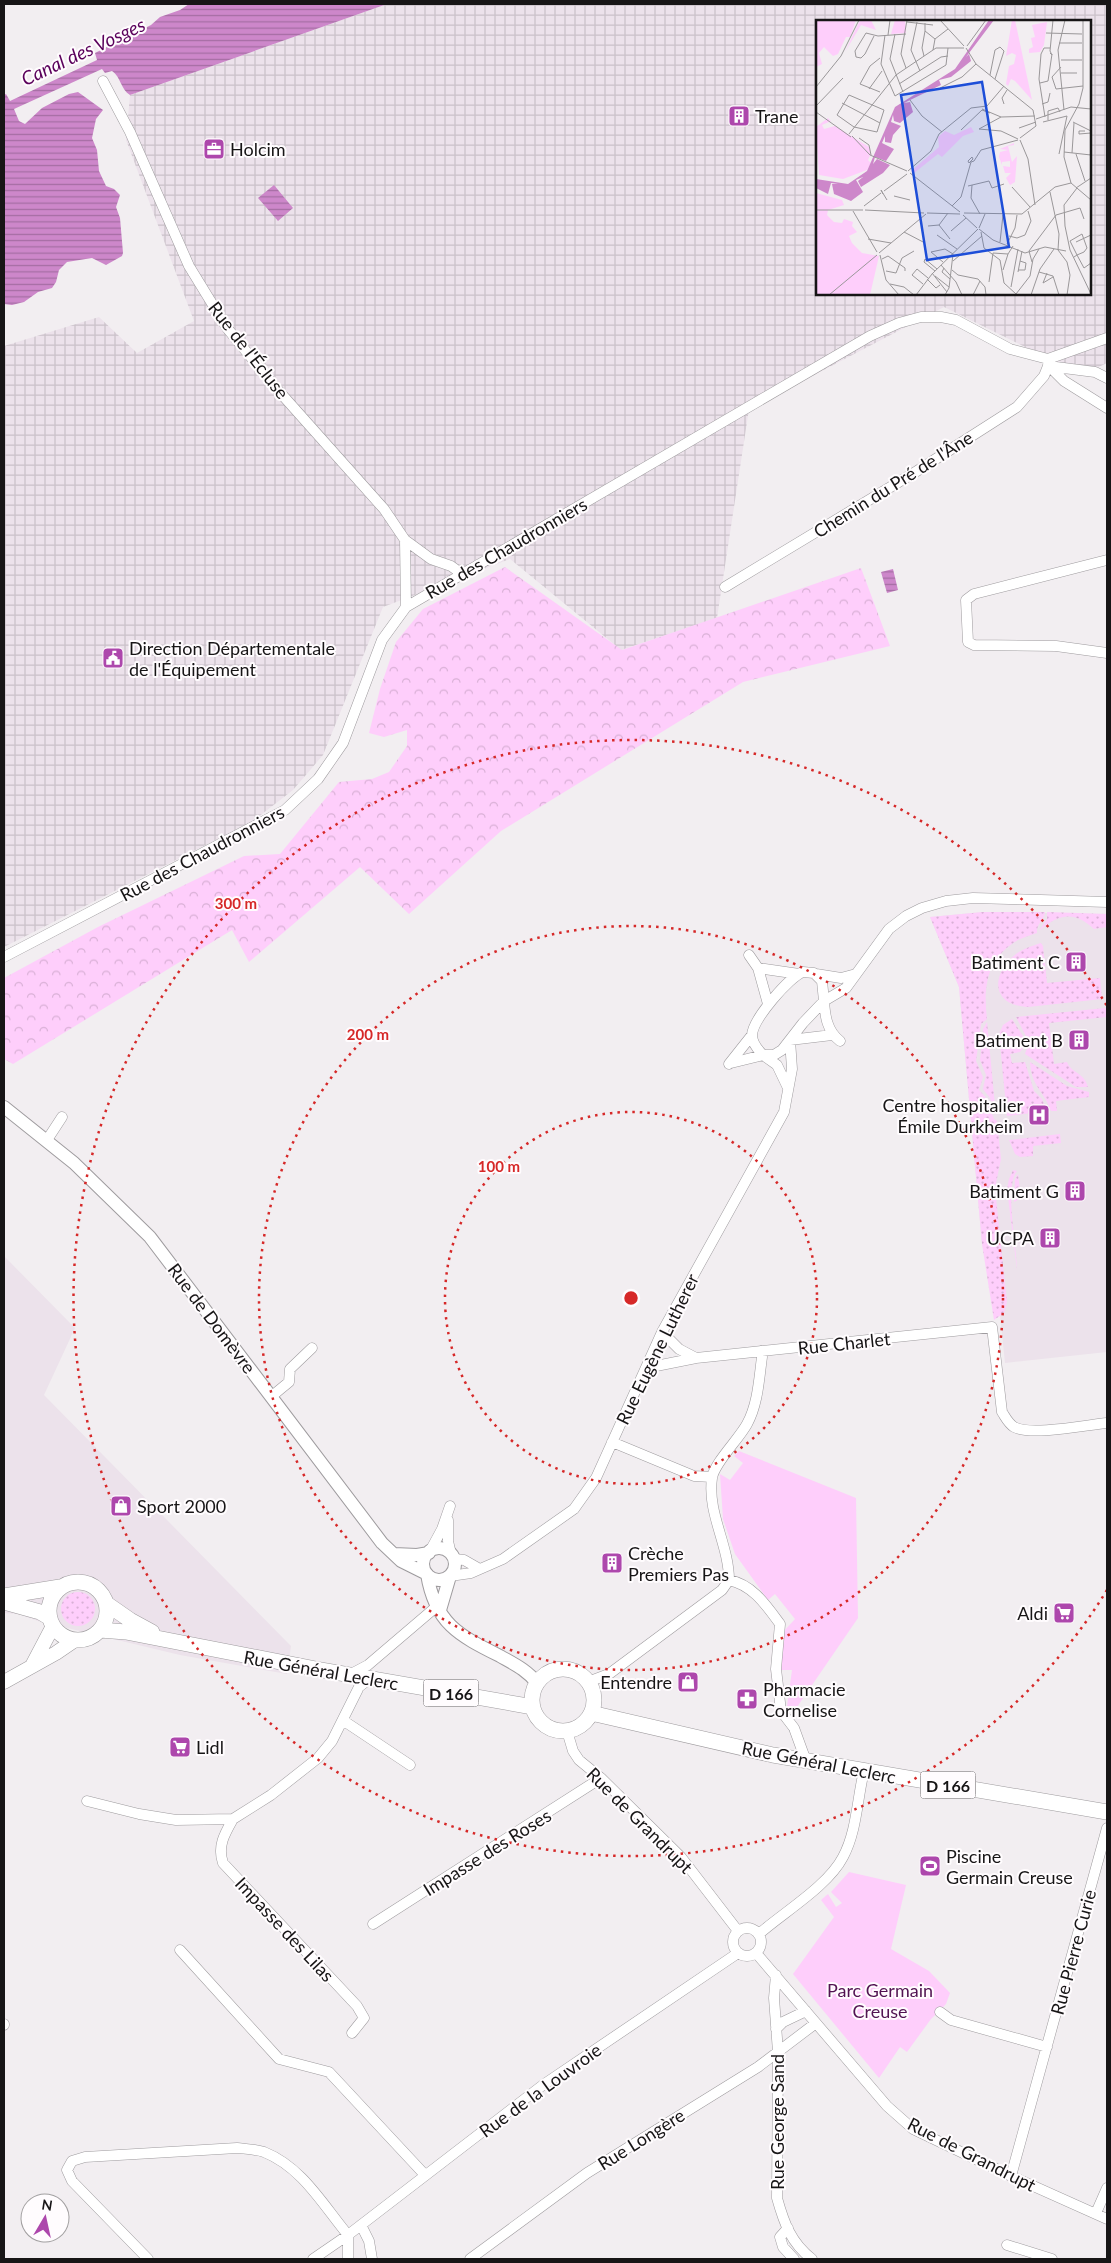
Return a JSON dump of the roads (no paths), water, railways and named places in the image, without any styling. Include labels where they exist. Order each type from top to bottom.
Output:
[{"type":"main road","points":[[4,1596],[60,1587],[78,1581],[88,1583],[103,1594],[107,1604],[105,1622],[93,1636],[75,1640],[56,1653],[33,1664],[4,1682]]},
{"type":"main road","points":[[33,1664],[51,1622],[49,1604],[60,1587]]},
{"type":"main road","points":[[4,1602],[40,1612],[66,1637],[75,1640]]},
{"type":"main road","name":"Rue Général Leclerc","points":[[107,1604],[130,1620],[169,1641]]},
{"type":"main road","name":"Rue Général Leclerc","points":[[100,1630],[126,1632],[350,1675],[533,1707]]},
{"type":"main road","points":[[562,1669],[581,1675],[588,1682],[593,1697],[591,1713],[581,1725],[567,1731],[555,1730],[545,1725],[537,1717],[533,1707],[533,1691],[537,1683],[544,1676],[552,1671],[562,1669]]},
{"type":"main road","name":"Rue Général Leclerc","points":[[591,1713],[773,1755],[1107,1812]]},
{"type":"street","name":"Rue de l'Écluse","points":[[103,81],[130,132],[189,266],[227,328],[277,389],[384,509],[405,540],[430,559],[451,566],[462,574]]},
{"type":"street","name":"Rue des Chaudronniers","points":[[4,957],[286,810],[318,779],[343,743],[382,640],[406,608],[870,336],[899,322],[921,317],[942,317],[956,320],[1010,349],[1048,363],[1095,372],[1107,378]]},
{"type":"street","points":[[1107,338],[1048,363],[1064,381],[1107,408]]},
{"type":"street","name":"Chemin du Pré de l'Âne","points":[[725,587],[1017,408],[1044,376],[1048,363]]},
{"type":"street","points":[[405,540],[406,608]]},
{"type":"street","points":[[1107,560],[974,594],[966,600],[968,642],[974,645],[1056,646],[1107,653]]},
{"type":"street","points":[[798,974],[768,1004],[752,1035],[728,1064],[763,1055],[774,1055],[782,1050],[803,1023],[824,1001],[846,988],[889,929],[906,916],[946,901],[973,898],[1107,902]]},
{"type":"street","points":[[749,955],[758,968],[768,1004]]},
{"type":"street","points":[[758,968],[798,974],[814,973],[840,978],[856,974]]},
{"type":"street","points":[[790,1040],[836,1038],[825,1016],[822,981],[814,973]]},
{"type":"street","points":[[752,1035],[755,1044],[763,1055],[777,1065],[788,1088]]},
{"type":"street","name":"Rue Eugène Lutherer","points":[[450,1576],[471,1573],[478,1568],[491,1566],[503,1559],[574,1509],[596,1478],[662,1332],[784,1112],[792,1069],[790,1040]]},
{"type":"street","name":"Rue de Domèvre","points":[[4,1106],[47,1140],[112,1198],[150,1237],[382,1543],[401,1561],[427,1574]]},
{"type":"street","points":[[47,1140],[62,1117]]},
{"type":"street","name":"Rue Charlet","points":[[646,1368],[696,1358],[992,1327],[1002,1412],[1008,1423],[1016,1428],[1029,1431],[1107,1423]]},
{"type":"street","points":[[662,1332],[679,1349],[696,1358]]},
{"type":"street","points":[[272,1396],[289,1382],[290,1369],[312,1348]]},
{"type":"street","points":[[588,1682],[609,1674],[722,1590],[729,1580],[727,1552],[715,1516],[712,1478],[717,1465],[748,1422],[757,1393],[762,1357],[761,1351]]},
{"type":"street","points":[[612,1442],[694,1476],[712,1478]]},
{"type":"street","points":[[350,1675],[368,1665],[438,1609],[450,1576],[455,1568],[448,1541],[449,1511],[424,1563],[432,1598],[438,1609],[448,1624],[465,1638],[529,1672],[537,1683]]},
{"type":"street","points":[[394,1554],[418,1555],[440,1548],[478,1568]]},
{"type":"street","points":[[427,1574],[436,1580],[450,1576]]},
{"type":"street","points":[[729,1580],[740,1582],[751,1589],[780,1624],[776,1669],[781,1711],[794,1728],[806,1761]]},
{"type":"street","points":[[87,1802],[176,1820],[233,1818],[271,1795],[318,1758],[332,1741],[344,1721],[360,1687],[369,1678]]},
{"type":"street","points":[[344,1721],[410,1765]]},
{"type":"street","name":"Rue de Grandrupt","points":[[567,1731],[579,1760],[601,1778],[681,1857],[738,1931]]},
{"type":"street","points":[[758,1934],[831,1875],[842,1860],[850,1839],[864,1771]]},
{"type":"street","name":"Impasse des Roses","points":[[373,1924],[601,1778]]},
{"type":"street","name":"Impasse des Lilas","points":[[233,1818],[224,1836],[220,1854],[223,1863],[357,2006],[364,2018],[352,2033]]},
{"type":"street","name":"Rue Pierre Curie","points":[[1011,2176],[1107,1828]]},
{"type":"street","points":[[751,1929],[758,1934],[761,1944],[756,1953],[747,1956],[738,1953],[733,1944],[733,1939],[738,1931],[751,1929]]},
{"type":"street","points":[[180,1950],[279,2060],[329,2072],[425,2175]]},
{"type":"street","name":"Rue de la Louvroie","points":[[313,2259],[348,2235],[543,2085],[738,1953]]},
{"type":"street","name":"Rue de Grandrupt","points":[[756,1953],[887,2106],[913,2129],[1107,2219]]},
{"type":"street","name":"Rue George Sand","points":[[776,1975],[774,1998],[778,2052],[778,2198],[788,2228],[799,2249],[812,2259]]},
{"type":"street","points":[[776,2029],[789,2019],[806,2011]]},
{"type":"street","points":[[940,2012],[950,2020],[1047,2047]]},
{"type":"street","name":"Rue Longère","points":[[470,2259],[587,2173],[758,2067],[816,2023]]},
{"type":"street","points":[[148,2259],[72,2180],[67,2170],[72,2162],[85,2157],[237,2148],[262,2152],[281,2160],[297,2173],[348,2235],[348,2259]]},
{"type":"street","points":[[1096,2213],[1107,2188]]},
{"type":"street","points":[[361,2225],[369,2241],[372,2259]]},
{"type":"street","points":[[788,2228],[780,2237],[783,2247],[794,2259]]},
{"type":"street","points":[[1006,2245],[1052,2259]]},
{"type":"place","name":"Trane","points":[[739,116]]},
{"type":"place","name":"Holcim","points":[[214,149]]},
{"type":"place","name":"Direction Départementale de l'Équipement","points":[[113,658]]},
{"type":"place","name":"Batiment C","points":[[1076,962]]},
{"type":"place","name":"Batiment B","points":[[1079,1040]]},
{"type":"place","name":"Centre hospitalier Émile Durkheim","points":[[1039,1115]]},
{"type":"place","name":"Batiment G","points":[[1075,1191]]},
{"type":"place","name":"UCPA","points":[[1050,1238]]},
{"type":"place","name":"Sport 2000","points":[[121,1506]]},
{"type":"place","name":"Crèche Premiers Pas","points":[[612,1563]]},
{"type":"place","name":"Aldi","points":[[1064,1613]]},
{"type":"place","name":"Entendre","points":[[688,1682]]},
{"type":"place","name":"Pharmacie Cornelise","points":[[747,1699]]},
{"type":"place","name":"Lidl","points":[[180,1747]]},
{"type":"place","name":"Piscine Germain Creuse","points":[[930,1866]]},
{"type":"water label","name":"Canal des Vosges","points":[[83,51]]},
{"type":"park label","name":"Parc Germain Creuse","points":[[880,2000]]}]
